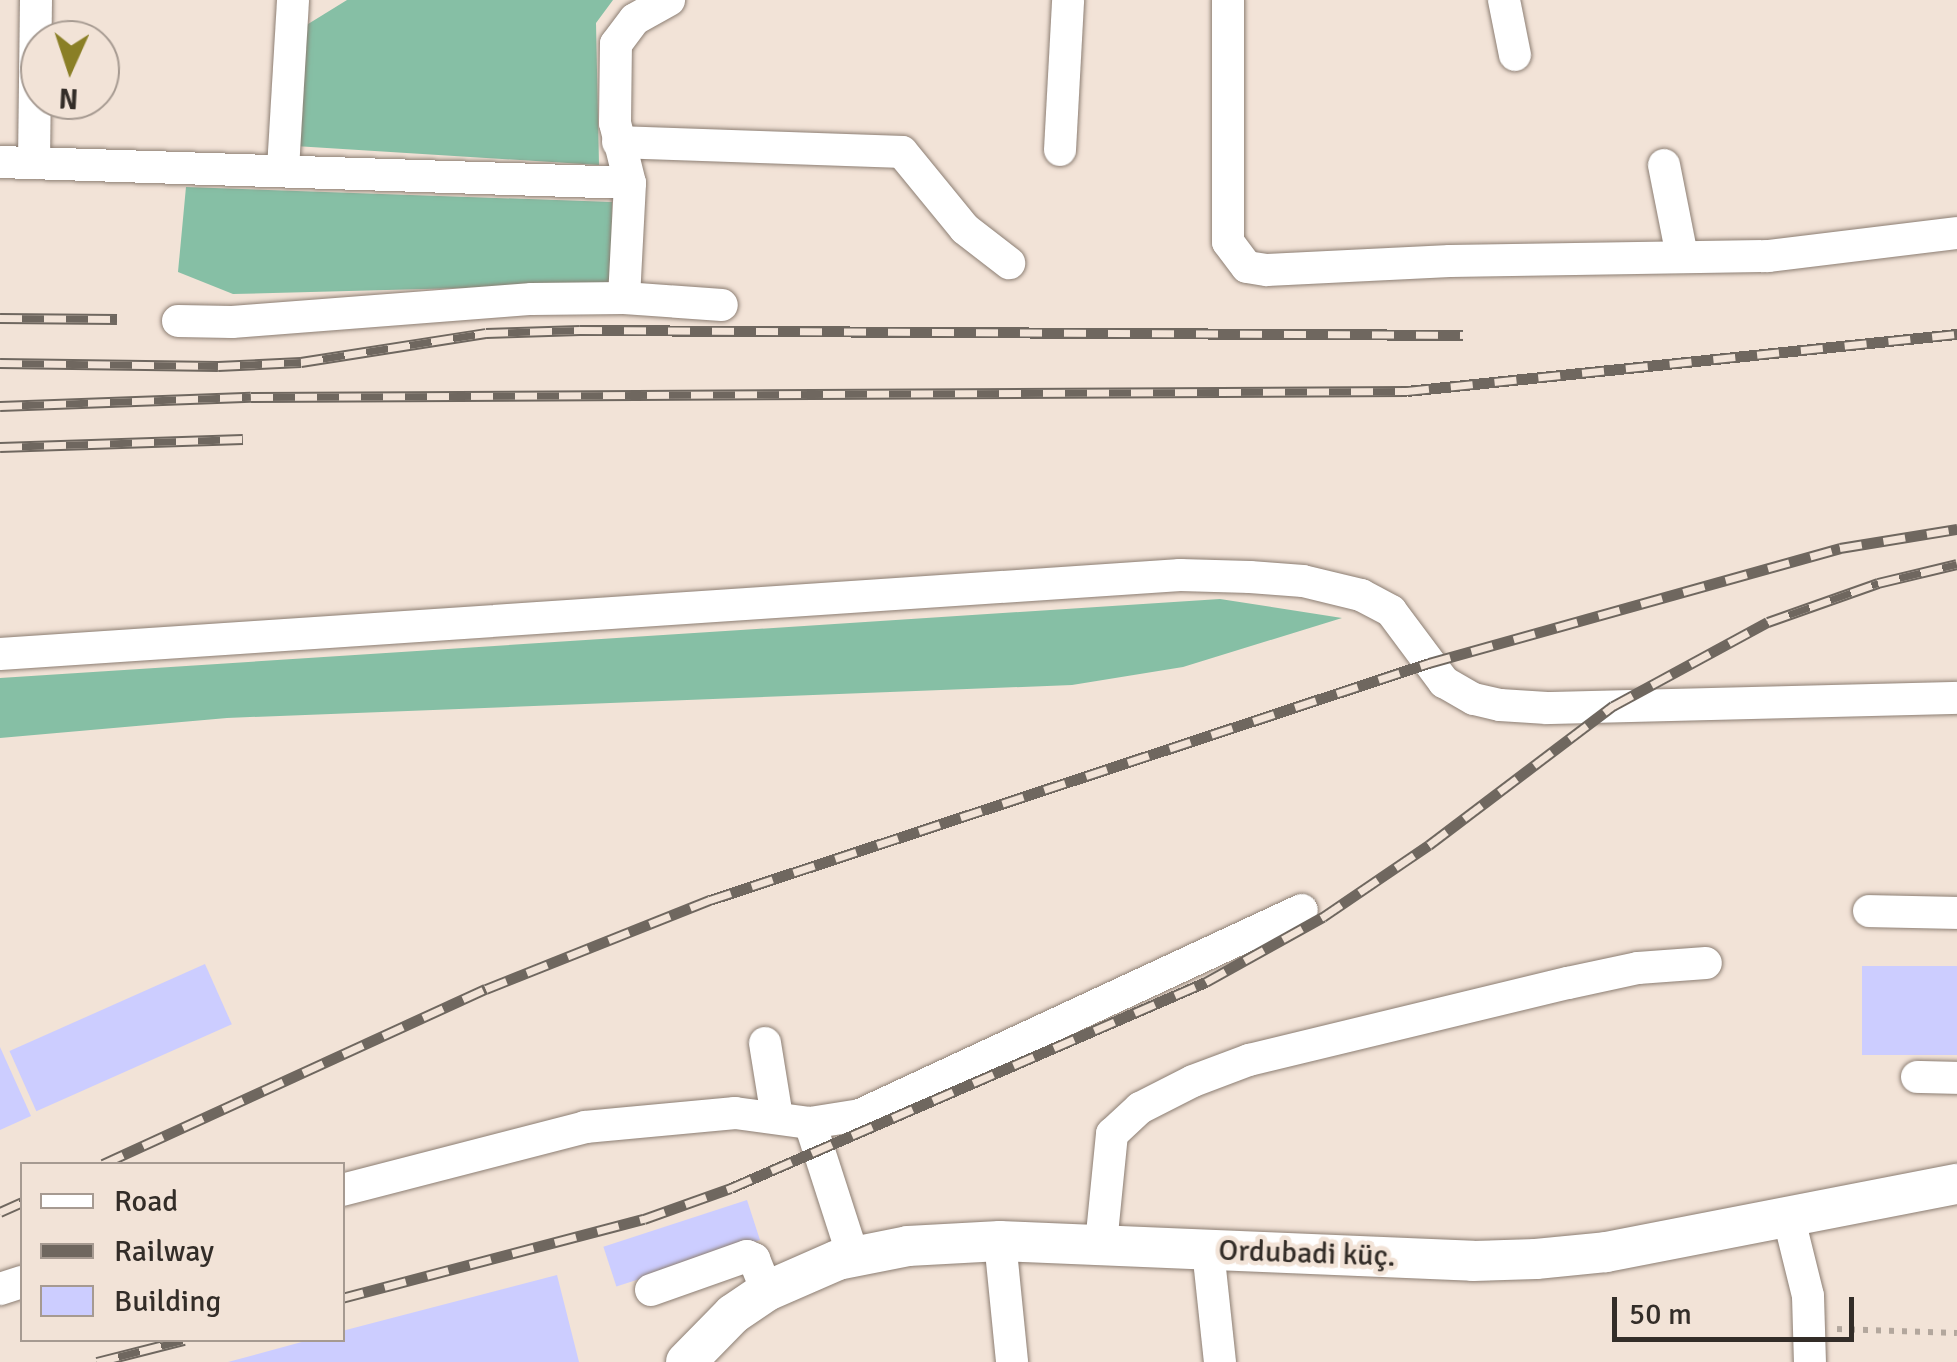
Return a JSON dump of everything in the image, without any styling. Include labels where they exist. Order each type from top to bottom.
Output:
[{"type":"main road","name":"Ordubadi küç.","points":[[686,1362],[733,1314],[766,1291],[853,1256],[908,1246],[1000,1241],[1536,1259],[1606,1252],[1957,1184]]},
{"type":"street","points":[[34,163],[36,0]]},
{"type":"street","points":[[283,168],[294,0]]},
{"type":"street","points":[[624,298],[630,183],[618,142],[616,44],[635,19],[670,0]]},
{"type":"street","points":[[1060,150],[1068,0]]},
{"type":"street","points":[[1228,0],[1228,242],[1247,267],[1268,270],[1450,260],[1788,254],[1957,233]]},
{"type":"street","points":[[1504,0],[1515,55]]},
{"type":"street","points":[[618,142],[902,152],[965,229],[1008,263]]},
{"type":"street","points":[[0,162],[283,168],[630,183]]},
{"type":"street","points":[[1664,165],[1682,256]]},
{"type":"street","points":[[178,321],[232,322],[532,299],[624,298],[722,305]]},
{"type":"street","points":[[0,654],[1180,575],[1303,581],[1361,594],[1391,611],[1444,682],[1474,700],[1500,705],[1547,708],[1957,698]]},
{"type":"street","points":[[345,1189],[586,1128],[736,1113],[810,1123],[860,1115],[1302,910]]},
{"type":"street","points":[[1869,911],[1957,912]]},
{"type":"street","points":[[1100,1244],[1112,1134],[1140,1108],[1194,1082],[1249,1060],[1568,982],[1638,968],[1706,963]]},
{"type":"street","points":[[766,1043],[777,1117]]},
{"type":"street","points":[[1917,1077],[1957,1078]]},
{"type":"street","points":[[810,1123],[853,1256]]},
{"type":"street","points":[[1788,1216],[1805,1274],[1810,1362]]},
{"type":"street","points":[[1000,1241],[1012,1362]]},
{"type":"street","points":[[1208,1250],[1220,1362]]},
{"type":"street","points":[[651,1290],[747,1256],[754,1258],[766,1291]]},
{"type":"path","points":[[1811,1328],[1957,1333]]},
{"type":"green space","points":[[347,0],[613,0],[596,23],[599,165],[295,146],[300,29]]},
{"type":"green space","points":[[186,187],[612,202],[611,284],[233,294],[178,272]]},
{"type":"green space","points":[[1220,599],[1342,618],[1183,667],[1072,685],[227,718],[0,738],[0,678]]},
{"type":"building","points":[[205,964],[232,1024],[36,1111],[10,1051]]},
{"type":"building","points":[[1862,966],[1957,966],[1957,1055],[1862,1055]]},
{"type":"building","points":[[0,1047],[31,1116],[0,1130]]},
{"type":"building","points":[[747,1200],[760,1240],[616,1287],[603,1247]]},
{"type":"building","points":[[557,1275],[579,1362],[228,1362],[302,1342],[345,1342],[345,1330]]},
{"type":"railway","points":[[0,318],[117,319]]},
{"type":"railway","points":[[0,363],[218,366],[301,362],[486,333],[580,330],[1463,335]]},
{"type":"railway","points":[[0,406],[251,397],[1407,391],[1957,334]]},
{"type":"railway","points":[[0,447],[243,439]]},
{"type":"railway","points":[[107,1162],[486,989],[710,900],[1429,663],[1840,548],[1957,529]]},
{"type":"railway","points":[[345,1297],[644,1219],[731,1188],[1206,982],[1323,917],[1429,845],[1613,706],[1768,622],[1878,583],[1957,564]]},
{"type":"railway","points":[[0,1212],[20,1203]]},
{"type":"railway","points":[[97,1362],[176,1342]]}]
